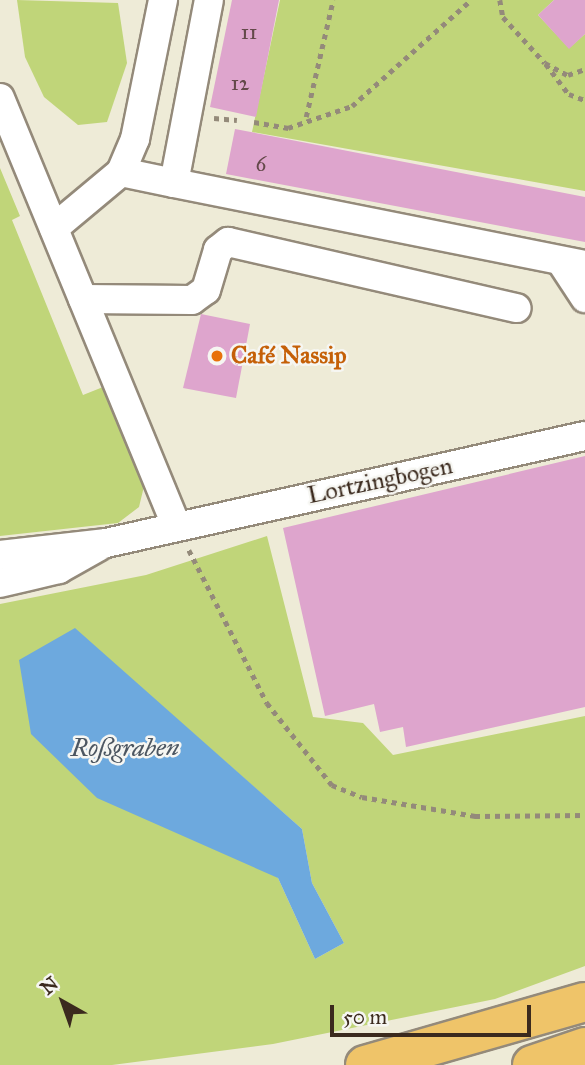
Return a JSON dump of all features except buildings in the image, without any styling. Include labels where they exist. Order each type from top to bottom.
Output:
[{"type":"highway","points":[[365,1065],[585,1002]]},
{"type":"highway","points":[[532,1065],[585,1048]]},
{"type":"street","points":[[54,228],[121,172],[135,139],[163,0]]},
{"type":"street","points":[[174,183],[209,0]]},
{"type":"street","points":[[0,98],[176,524]]},
{"type":"street","points":[[121,172],[573,264],[585,298]]},
{"type":"street","points":[[83,299],[191,300],[206,289],[218,250],[228,242],[517,308]]},
{"type":"street","name":"Lortzingbogen","points":[[0,555],[106,543],[176,524],[585,436]]},
{"type":"street","name":"Lortzingbogen","points":[[0,583],[59,569],[106,543]]},
{"type":"path","points":[[306,117],[333,0]]},
{"type":"path","points":[[254,122],[288,128],[306,117],[352,106],[471,0]]},
{"type":"path","points":[[500,0],[503,17],[545,62],[569,94],[585,100]]},
{"type":"path","points":[[545,62],[568,75],[585,69]]},
{"type":"path","points":[[176,524],[267,703],[332,785],[362,797],[475,816],[585,815]]},
{"type":"green space","points":[[17,0],[118,3],[127,63],[107,122],[78,125],[44,97],[25,57]]},
{"type":"green space","points":[[280,0],[554,0],[538,15],[569,48],[585,34],[585,191],[252,132]]},
{"type":"green space","points":[[0,168],[20,216],[12,220],[83,395],[108,385],[146,478],[139,507],[118,523],[0,536]]},
{"type":"green space","points":[[267,536],[313,717],[363,723],[393,755],[585,716],[585,966],[495,999],[273,1044],[112,1065],[0,1065],[0,604],[146,575]],"holes":[[[74,629],[302,829],[312,883],[344,943],[315,959],[278,878]]]},
{"type":"water","name":"Roßgraben","points":[[75,628],[302,829],[312,883],[344,943],[315,959],[278,878],[97,798],[31,734],[19,660]]},
{"type":"place","name":"Café Nassip","points":[[217,356]]}]
